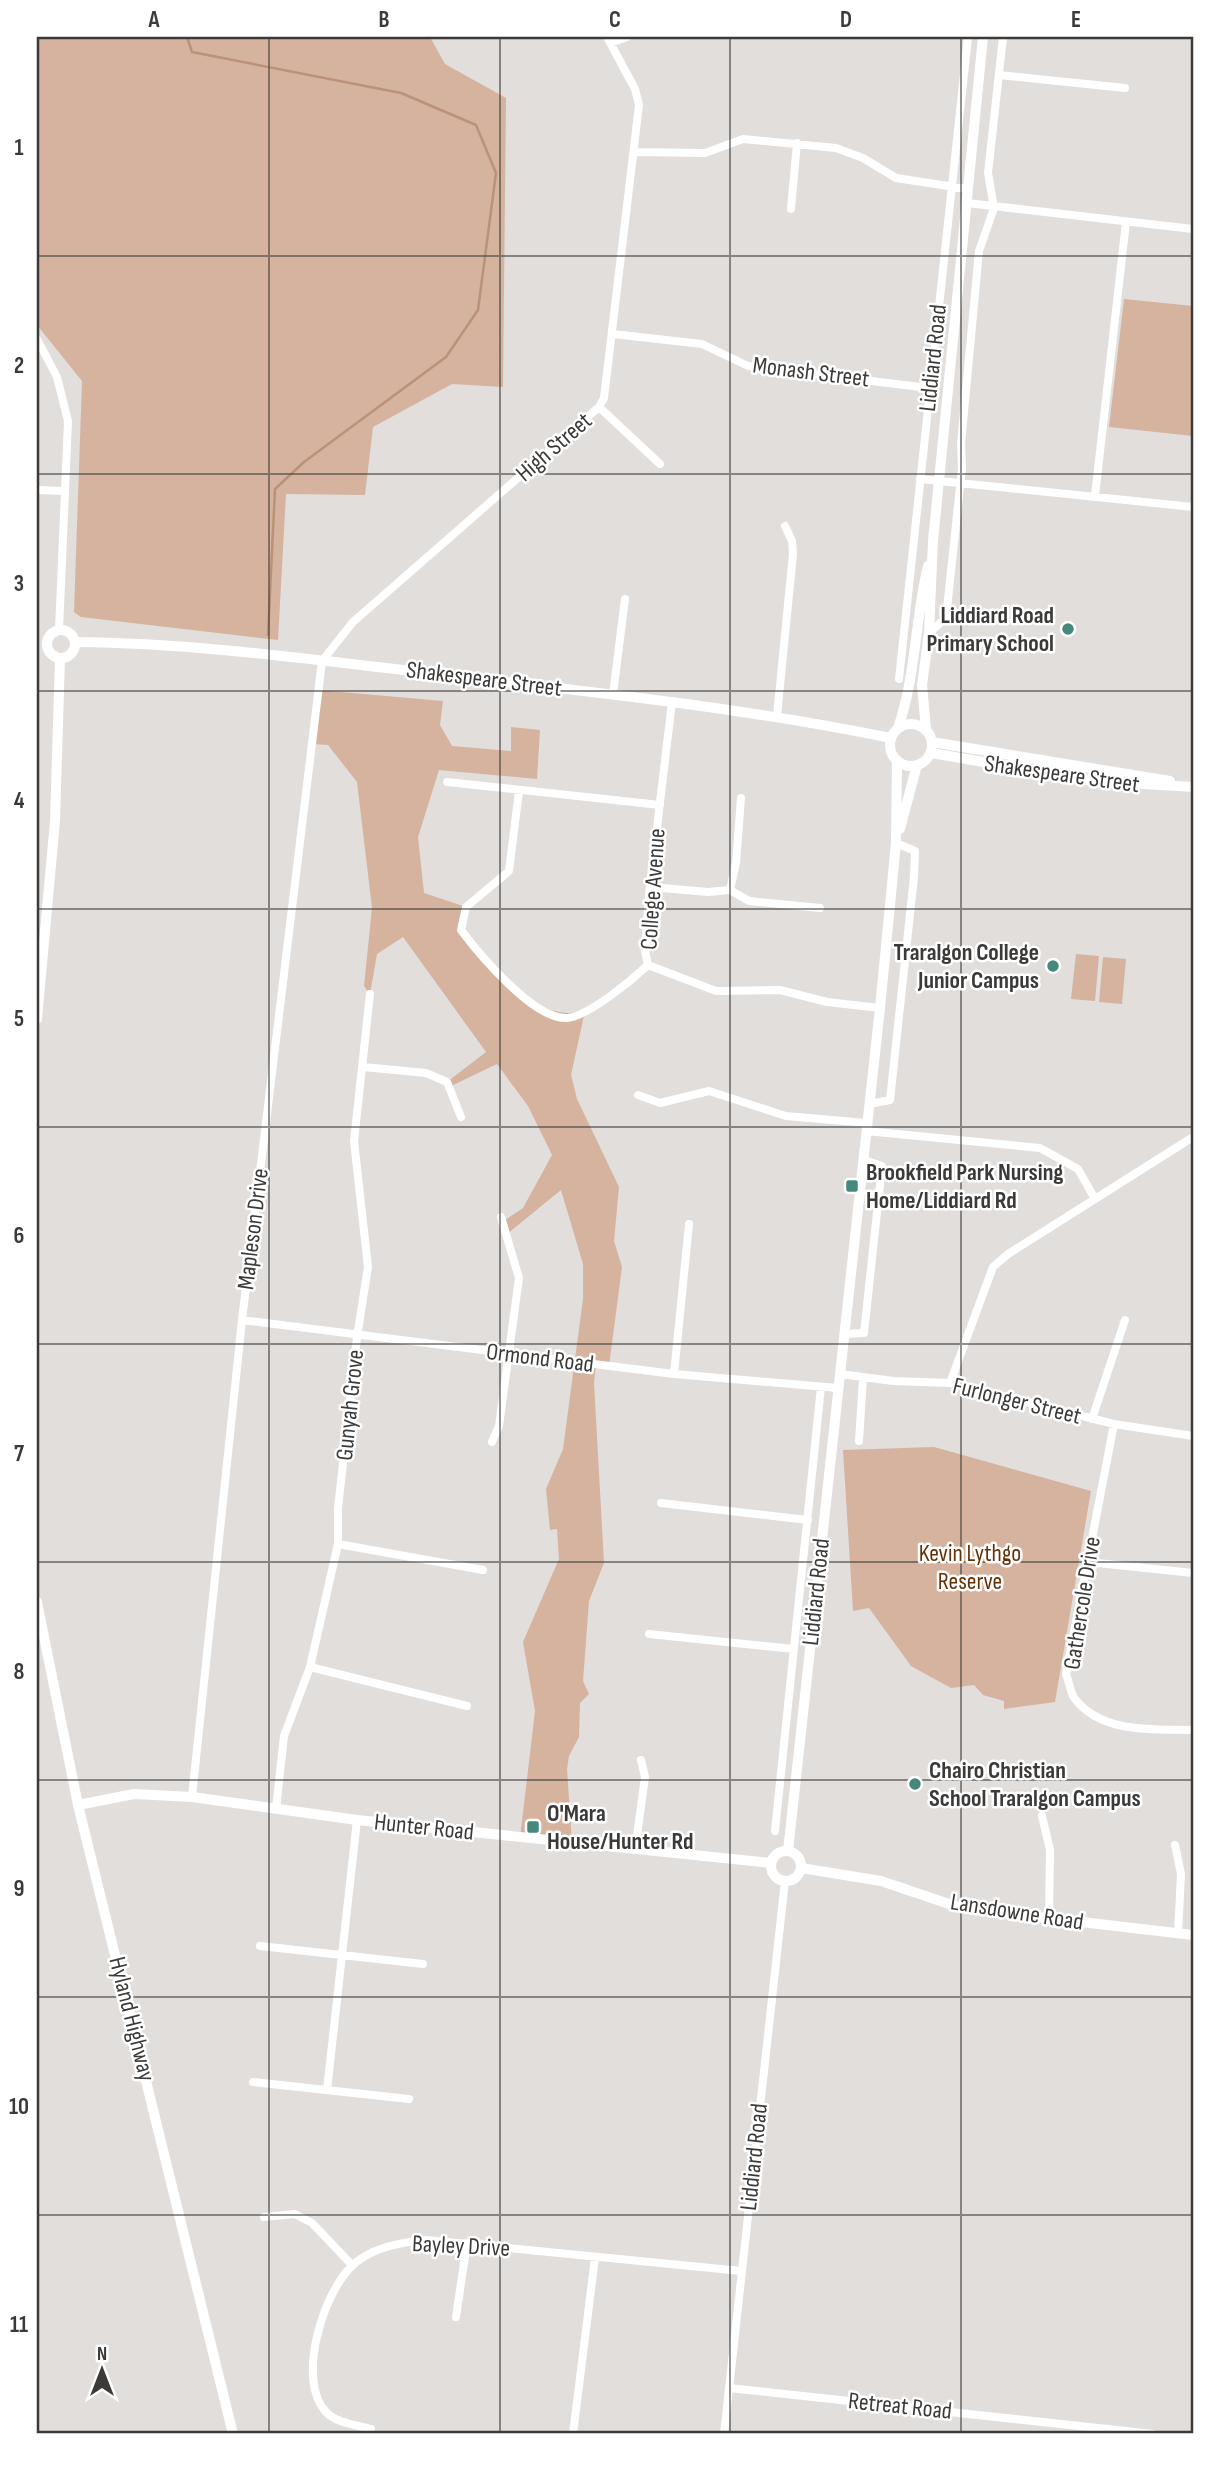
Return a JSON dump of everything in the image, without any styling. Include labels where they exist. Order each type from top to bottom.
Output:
[{"type":"main road","points":[[59,629],[71,634],[75,642],[70,654],[60,658],[50,653],[42,642],[59,629]]},
{"type":"main road","points":[[37,1019],[55,821],[60,658]]},
{"type":"main road","name":"Hyland Highway","points":[[37,1602],[41,1633],[78,1805],[233,2434]]},
{"type":"street","points":[[608,40],[627,37]]},
{"type":"street","name":"Liddiard Road","points":[[899,679],[968,37]]},
{"type":"street","name":"Liddiard Road","points":[[926,729],[922,685],[929,633],[933,541],[984,37]]},
{"type":"street","points":[[994,208],[988,173],[1003,37]]},
{"type":"street","name":"High Street","points":[[322,661],[353,622],[599,407],[604,398],[639,105],[635,89],[608,40]]},
{"type":"street","points":[[999,75],[1125,88]]},
{"type":"street","points":[[635,152],[705,153],[743,139],[797,144],[850,151],[896,178],[968,189]]},
{"type":"street","points":[[791,209],[797,144]]},
{"type":"street","points":[[967,203],[1193,229]]},
{"type":"street","name":"Liddiard Road","points":[[929,633],[946,618],[979,251],[994,208]]},
{"type":"street","points":[[1095,496],[1126,222]]},
{"type":"street","name":"Monash Street","points":[[613,334],[702,344],[748,366],[929,388]]},
{"type":"street","points":[[37,339],[57,377],[68,421],[59,629]]},
{"type":"street","points":[[599,407],[660,464]]},
{"type":"street","points":[[920,479],[1193,507]]},
{"type":"street","points":[[37,490],[64,491]]},
{"type":"street","points":[[777,716],[793,554],[792,541],[785,526]]},
{"type":"street","name":"Liddiard Road","points":[[898,728],[907,698],[919,601],[933,541]]},
{"type":"street","points":[[613,694],[625,599]]},
{"type":"street","name":"Shakespeare Street","points":[[75,642],[176,645],[613,694],[777,716],[891,738]]},
{"type":"street","name":"Mapleson Drive","points":[[192,1797],[242,1320],[322,661]]},
{"type":"street","name":"College Avenue","points":[[672,702],[650,887],[645,951],[648,965],[716,991],[780,990],[827,1002],[880,1009]]},
{"type":"street","points":[[913,724],[926,729],[932,748],[918,765],[897,760],[890,748],[891,738],[898,728],[913,724]]},
{"type":"street","name":"Shakespeare Street","points":[[932,748],[1094,781],[1193,786]]},
{"type":"street","name":"Liddiard Road","points":[[788,1850],[880,1009],[896,843],[897,760]]},
{"type":"street","name":"Liddiard Road","points":[[896,843],[918,765]]},
{"type":"street","points":[[447,782],[660,805]]},
{"type":"street","points":[[519,791],[509,871],[466,908],[461,930],[516,992],[544,1010],[566,1018],[580,1013],[613,993],[648,965]]},
{"type":"street","points":[[730,890],[736,863],[741,798]]},
{"type":"street","points":[[869,1104],[890,1100],[912,891],[915,851],[896,843]]},
{"type":"street","points":[[650,887],[708,892],[730,890],[749,901],[820,908]]},
{"type":"street","name":"Gunyah Grove","points":[[276,1809],[284,1735],[310,1667],[338,1544],[338,1508],[357,1337],[368,1267],[354,1141],[370,994]]},
{"type":"street","points":[[363,1067],[426,1073],[447,1082],[461,1116]]},
{"type":"street","points":[[638,1095],[660,1104],[709,1091],[786,1116],[1040,1149],[1077,1169],[1096,1199]]},
{"type":"street","points":[[950,1383],[993,1267],[1007,1254],[1193,1137]]},
{"type":"street","points":[[844,1334],[864,1333],[882,1166],[864,1160]]},
{"type":"street","points":[[492,1442],[499,1426],[519,1278],[501,1217]]},
{"type":"street","points":[[674,1374],[689,1224]]},
{"type":"street","name":"Ormond Road","points":[[242,1320],[357,1337],[674,1374],[838,1388]]},
{"type":"street","points":[[1092,1419],[1125,1320]]},
{"type":"street","name":"Furlonger Street","points":[[840,1374],[863,1378],[950,1383],[1114,1424],[1193,1436]]},
{"type":"street","points":[[859,1441],[863,1378]]},
{"type":"street","name":"Liddiard Road","points":[[775,1831],[821,1387]]},
{"type":"street","name":"Gathercole Drive","points":[[1114,1424],[1066,1674],[1074,1699],[1096,1717],[1120,1726],[1193,1730]]},
{"type":"street","points":[[661,1503],[808,1520]]},
{"type":"street","points":[[338,1544],[483,1570]]},
{"type":"street","points":[[1088,1562],[1193,1573]]},
{"type":"street","points":[[649,1634],[794,1649]]},
{"type":"street","points":[[310,1667],[467,1706]]},
{"type":"street","points":[[635,1850],[645,1777],[641,1760]]},
{"type":"street","name":"Hunter Road","points":[[78,1805],[134,1794],[192,1797],[356,1820],[771,1863]]},
{"type":"street","points":[[1042,1815],[1050,1850],[1049,1919]]},
{"type":"street","points":[[327,2090],[356,1820]]},
{"type":"street","points":[[1175,1845],[1181,1874],[1178,1934]]},
{"type":"street","points":[[788,1850],[800,1858],[801,1868],[794,1879],[785,1881],[776,1877],[771,1863],[775,1855],[788,1850]]},
{"type":"street","name":"Lansdowne Road","points":[[801,1868],[881,1881],[961,1908],[1193,1935]]},
{"type":"street","name":"Liddiard Road","points":[[724,2434],[785,1881]]},
{"type":"street","points":[[260,1946],[423,1964]]},
{"type":"street","points":[[253,2082],[409,2099]]},
{"type":"street","points":[[264,2217],[295,2214],[304,2218],[352,2265],[323,2309],[316,2332],[314,2383],[318,2401],[328,2414],[371,2429]]},
{"type":"street","name":"Bayley Drive","points":[[352,2265],[400,2243],[426,2240],[741,2271]]},
{"type":"street","points":[[456,2317],[467,2243]]},
{"type":"street","points":[[573,2434],[596,2258]]},
{"type":"street","name":"Retreat Road","points":[[729,2388],[1153,2434]]},
{"type":"green space","points":[[37,37],[430,37],[445,64],[506,98],[503,387],[452,384],[373,427],[365,495],[286,494],[278,640],[81,617],[74,612],[82,381],[37,325]]},
{"type":"green space","points":[[1124,299],[1193,306],[1193,436],[1109,427]]},
{"type":"green space","points":[[318,690],[443,701],[440,725],[452,746],[511,751],[511,727],[540,730],[537,779],[439,770],[418,837],[424,893],[466,907],[464,931],[501,976],[531,1001],[548,1009],[566,1013],[585,1011],[571,1075],[577,1099],[619,1187],[614,1241],[622,1267],[609,1366],[596,1365],[594,1383],[604,1563],[589,1601],[583,1681],[589,1694],[580,1703],[579,1737],[569,1756],[567,1769],[572,1843],[520,1838],[535,1711],[523,1642],[559,1559],[557,1529],[550,1530],[546,1489],[563,1449],[583,1299],[583,1264],[561,1190],[507,1234],[502,1222],[523,1208],[552,1155],[528,1106],[497,1064],[449,1087],[447,1082],[486,1052],[403,937],[377,954],[370,994],[364,986],[372,908],[357,782],[328,745],[312,744]]},
{"type":"green space","points":[[1076,954],[1099,956],[1095,1001],[1071,999]]},
{"type":"green space","points":[[1103,957],[1126,959],[1122,1004],[1099,1002]]},
{"type":"green space","name":"Kevin Lythgo Reserve","points":[[934,1447],[1091,1491],[1055,1702],[1004,1709],[1004,1701],[983,1695],[974,1685],[951,1688],[911,1666],[869,1608],[853,1611],[843,1450]]},
{"type":"waterway","points":[[187,37],[192,52],[401,93],[476,125],[496,173],[478,310],[446,357],[304,462],[275,489],[268,635]]},
{"type":"place","name":"Liddiard Road Primary School","points":[[1068,629]]},
{"type":"place","name":"Traralgon College Junior Campus","points":[[1053,966]]},
{"type":"place","name":"Brookfield Park Nursing Home/Liddiard Rd","points":[[852,1186]]},
{"type":"place","name":"Chairo Christian School Traralgon Campus","points":[[915,1784]]},
{"type":"place","name":"O'Mara House/Hunter Rd","points":[[533,1827]]}]
